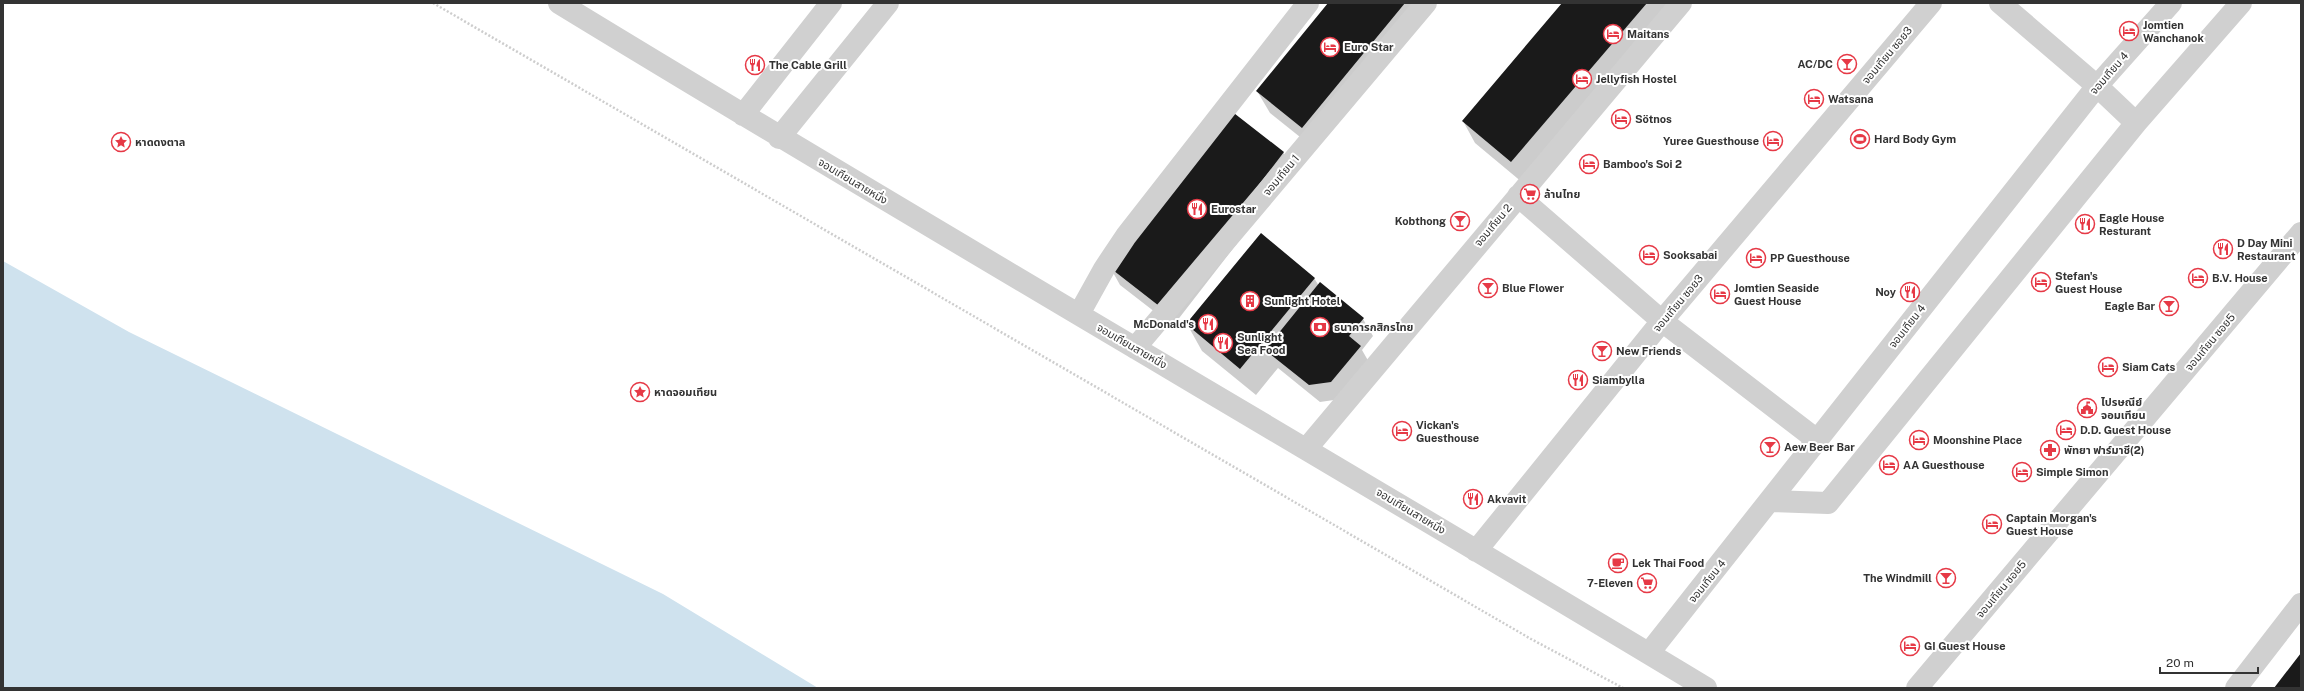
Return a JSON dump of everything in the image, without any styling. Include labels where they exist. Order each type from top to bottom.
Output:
[{"type":"street","name":"จอมเทียนสายหนึ่ง","points":[[559,3],[779,138],[1307,448],[1706,688]]},
{"type":"street","points":[[743,115],[831,3]]},
{"type":"street","points":[[779,138],[888,3]]},
{"type":"street","points":[[1079,314],[1104,269],[1126,236],[1308,3]]},
{"type":"street","name":"จอมเทียน 1","points":[[1135,348],[1426,3]]},
{"type":"street","name":"จอมเทียน 2","points":[[1307,448],[1681,3]]},
{"type":"street","name":"จอมเทียน ซอย3","points":[[1476,551],[1662,321],[1931,3]]},
{"type":"street","points":[[2000,3],[2097,86],[2136,122]]},
{"type":"street","name":"จอมเทียน 4","points":[[1648,653],[1771,501],[1817,440],[2097,86],[2171,3]]},
{"type":"street","points":[[1771,501],[1828,503],[2136,122],[2241,3]]},
{"type":"street","points":[[1518,196],[1662,321],[1817,440]]},
{"type":"street","name":"จอมเทียน ซอย5","points":[[1916,688],[2294,255],[2301,233]]},
{"type":"street","points":[[2236,688],[2301,604]]},
{"type":"path","points":[[433,3],[1531,639],[1623,688]]},
{"type":"water","points":[[3,261],[129,332],[663,594],[818,688],[3,688]]},
{"type":"building","name":"Euro Star","points":[[1328,3],[1405,3],[1302,128],[1256,91]]},
{"type":"building","points":[[1562,3],[1647,3],[1511,162],[1462,121]]},
{"type":"building","name":"Eurostar","points":[[1230,110],[1284,152],[1163,309],[1109,267]]},
{"type":"building","name":"Sunlight Hotel","points":[[1261,233],[1315,278],[1240,369],[1186,324]]},
{"type":"building","name":"ธนาคารกสิกรไทย","points":[[1320,282],[1364,318],[1349,336],[1361,346],[1331,382],[1309,385],[1265,350]]},
{"type":"building","points":[[2301,653],[2301,688],[2274,688]]},
{"type":"place","name":"Jomtien Wanchanok","points":[[2129,31]]},
{"type":"place","name":"Maitans","points":[[1613,34]]},
{"type":"place","name":"Euro Star","points":[[1330,47]]},
{"type":"place","name":"AC/DC","points":[[1847,64]]},
{"type":"place","name":"The Cable Grill","points":[[755,65]]},
{"type":"place","name":"Jellyfish Hostel","points":[[1582,79]]},
{"type":"place","name":"Watsana","points":[[1814,99]]},
{"type":"place","name":"Sötnos","points":[[1621,119]]},
{"type":"place","name":"Hard Body Gym","points":[[1860,139]]},
{"type":"place","name":"Yuree Guesthouse","points":[[1773,141]]},
{"type":"place","name":"หาดดงตาล","points":[[121,142]]},
{"type":"place","name":"Bamboo's Soi 2","points":[[1589,164]]},
{"type":"place","name":"ล้านไทย","points":[[1530,194]]},
{"type":"place","name":"Eurostar","points":[[1197,209]]},
{"type":"place","name":"Kobthong","points":[[1460,221]]},
{"type":"place","name":"Eagle House Resturant","points":[[2085,224]]},
{"type":"place","name":"D Day Mini Restaurant","points":[[2223,249]]},
{"type":"place","name":"Sooksabai","points":[[1649,255]]},
{"type":"place","name":"PP Guesthouse","points":[[1756,258]]},
{"type":"place","name":"B.V. House","points":[[2198,278]]},
{"type":"place","name":"Stefan's Guest House","points":[[2041,282]]},
{"type":"place","name":"Blue Flower","points":[[1488,288]]},
{"type":"place","name":"Noy","points":[[1910,292]]},
{"type":"place","name":"Jomtien Seaside Guest House","points":[[1720,294]]},
{"type":"place","name":"Sunlight Hotel","points":[[1250,301]]},
{"type":"place","name":"Eagle Bar","points":[[2169,306]]},
{"type":"place","name":"McDonald's","points":[[1208,324]]},
{"type":"place","name":"ธนาคารกสิกรไทย","points":[[1320,327]]},
{"type":"place","name":"Sunlight Sea Food","points":[[1223,343]]},
{"type":"place","name":"New Friends","points":[[1602,351]]},
{"type":"place","name":"Siam Cats","points":[[2108,367]]},
{"type":"place","name":"Siambylla","points":[[1578,380]]},
{"type":"place","name":"หาดจอมเทียน","points":[[640,392]]},
{"type":"place","name":"ไปรษณีย์ จอมเทียน","points":[[2087,408]]},
{"type":"place","name":"D.D. Guest House","points":[[2066,430]]},
{"type":"place","name":"Vickan's Guesthouse","points":[[1402,431]]},
{"type":"place","name":"Moonshine Place","points":[[1919,440]]},
{"type":"place","name":"Aew Beer Bar","points":[[1770,447]]},
{"type":"place","name":"พัทยา ฟาร์มาชี(2)","points":[[2050,450]]},
{"type":"place","name":"AA Guesthouse","points":[[1889,465]]},
{"type":"place","name":"Simple Simon","points":[[2022,472]]},
{"type":"place","name":"Akvavit","points":[[1473,499]]},
{"type":"place","name":"Captain Morgan's Guest House","points":[[1992,524]]},
{"type":"place","name":"Lek Thai Food","points":[[1618,563]]},
{"type":"place","name":"The Windmill","points":[[1946,578]]},
{"type":"place","name":"7-Eleven","points":[[1647,583]]},
{"type":"place","name":"GI Guest House","points":[[1910,646]]}]
